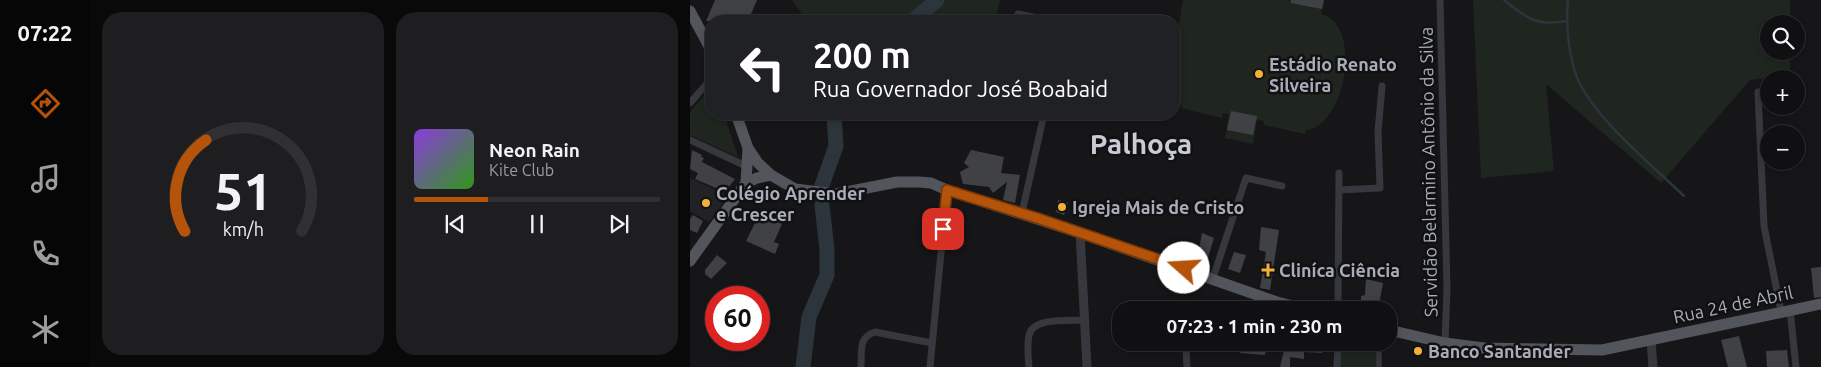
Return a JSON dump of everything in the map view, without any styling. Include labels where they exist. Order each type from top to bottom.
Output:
[{"type":"main road","points":[[690,11],[705,39]]},
{"type":"main road","points":[[738,120],[748,148],[758,163],[771,175],[795,190],[836,194],[908,182],[931,183],[947,190],[1022,213],[1213,278],[1274,301]]},
{"type":"main road","points":[[690,261],[746,183],[748,148]]},
{"type":"main road","points":[[746,183],[771,175]]},
{"type":"main road","name":"Rua 24 de Abril","points":[[1397,332],[1445,343],[1484,348],[1613,349],[1785,310],[1821,304]]},
{"type":"street","name":"Servidão Belarmino Antônio da Silva","points":[[1440,0],[1447,288],[1445,343]]},
{"type":"street","points":[[1018,14],[1023,15]]},
{"type":"street","points":[[690,103],[705,85]]},
{"type":"street","points":[[1339,190],[1380,188],[1378,132],[1382,86]]},
{"type":"street","points":[[1758,92],[1764,226],[1785,310],[1796,367]]},
{"type":"street","points":[[1022,213],[1043,120]]},
{"type":"street","points":[[690,140],[748,167]]},
{"type":"street","points":[[1338,301],[1339,173]]},
{"type":"street","points":[[1213,278],[1246,178],[1282,186]]},
{"type":"street","points":[[930,367],[947,190]]},
{"type":"street","points":[[1080,233],[1087,367]]},
{"type":"street","points":[[1028,367],[1028,337],[1031,328],[1038,323],[1085,320]]},
{"type":"street","points":[[861,367],[863,339],[866,334],[875,332],[932,343]]},
{"type":"street","points":[[1651,339],[1653,367]]},
{"type":"street","points":[[1186,351],[1187,367]]},
{"type":"street","points":[[1337,367],[1338,351]]},
{"type":"street","points":[[1379,351],[1379,367]]},
{"type":"shaded area","points":[[792,0],[1000,0],[997,15],[803,15]]},
{"type":"shaded area","name":"Estádio Renato Silveira","points":[[1183,0],[1324,0],[1321,14],[1334,22],[1342,36],[1345,55],[1344,75],[1339,95],[1331,112],[1320,125],[1306,130],[1305,134],[1264,125],[1264,121],[1257,120],[1253,144],[1225,138],[1229,114],[1223,113],[1222,118],[1181,108],[1180,18]]},
{"type":"shaded area","points":[[1473,0],[1790,0],[1790,15],[1760,15],[1760,60],[1790,60],[1790,70],[1760,70],[1760,79],[1750,80],[1661,183],[1546,84],[1554,171],[1481,178]]},
{"type":"shaded area","points":[[705,94],[705,120],[726,120],[738,157],[690,135],[690,112]]},
{"type":"shaded area","name":"Colégio Aprender e Crescer","points":[[690,178],[728,196],[709,222],[690,211]]},
{"type":"shaded area","points":[[1341,351],[1377,351],[1377,367],[1340,367]]},
{"type":"building","points":[[715,0],[757,0],[751,15],[709,15]]},
{"type":"building","points":[[1291,0],[1324,0],[1322,9],[1291,3]]},
{"type":"building","points":[[1231,111],[1257,116],[1253,135],[1227,130]]},
{"type":"building","points":[[692,150],[702,155],[701,157],[704,158],[702,162],[735,179],[725,192],[695,179],[698,173],[690,169]]},
{"type":"building","points":[[971,150],[1004,157],[1001,173],[1020,175],[1015,203],[1003,200],[1007,182],[993,193],[989,187],[963,184],[960,172],[969,167],[964,163]]},
{"type":"building","name":"Igreja Mais de Cristo","points":[[1058,200],[1068,203],[1064,215],[1056,212]]},
{"type":"building","points":[[760,213],[782,224],[774,242],[779,244],[775,254],[746,241]]},
{"type":"building","points":[[693,215],[703,221],[697,233],[690,230],[690,219]]},
{"type":"building","name":"Cliníca Ciência","points":[[1261,227],[1279,230],[1270,290],[1260,288],[1266,252],[1259,250]]},
{"type":"building","points":[[1202,233],[1214,238],[1206,264],[1197,261]]},
{"type":"building","points":[[1234,252],[1246,255],[1240,273],[1228,269]]},
{"type":"building","points":[[717,255],[727,263],[711,279],[705,274],[705,270]]},
{"type":"building","points":[[1821,267],[1821,297],[1814,298],[1811,268]]},
{"type":"building","points":[[1366,279],[1383,283],[1380,301],[1361,301],[1361,296],[1365,295]]},
{"type":"building","points":[[1739,336],[1747,367],[1728,367],[1721,340]]},
{"type":"building","points":[[1787,350],[1789,367],[1767,367],[1766,351]]},
{"type":"building","points":[[1240,351],[1266,351],[1265,355],[1240,353]]},
{"type":"building","points":[[1284,351],[1322,351],[1322,353],[1304,352],[1304,359],[1290,357],[1290,367],[1280,367]]},
{"type":"waterway","points":[[920,15],[937,0]]},
{"type":"waterway","points":[[1504,0],[1532,20],[1539,22],[1567,21]]},
{"type":"waterway","points":[[1568,0],[1567,26],[1569,43],[1574,69],[1581,85],[1605,120],[1684,196]]},
{"type":"waterway","points":[[821,188],[836,146],[834,120]]},
{"type":"waterway","points":[[803,367],[809,317],[827,275],[827,250],[822,205]]},
{"type":"place","name":"Estádio Renato Silveira","points":[[1259,74]]},
{"type":"place","name":"Colégio Aprender e Crescer","points":[[706,203]]},
{"type":"place","name":"Igreja Mais de Cristo","points":[[1062,207]]},
{"type":"place","name":"Cliníca Ciência","points":[[1268,270]]},
{"type":"place","name":"Banco Santander","points":[[1418,351]]},
{"type":"district","name":"Palhoça","points":[[1141,143]]},
{"type":"route","points":[[943,229],[947,190],[1037,218],[1184,268]]}]
